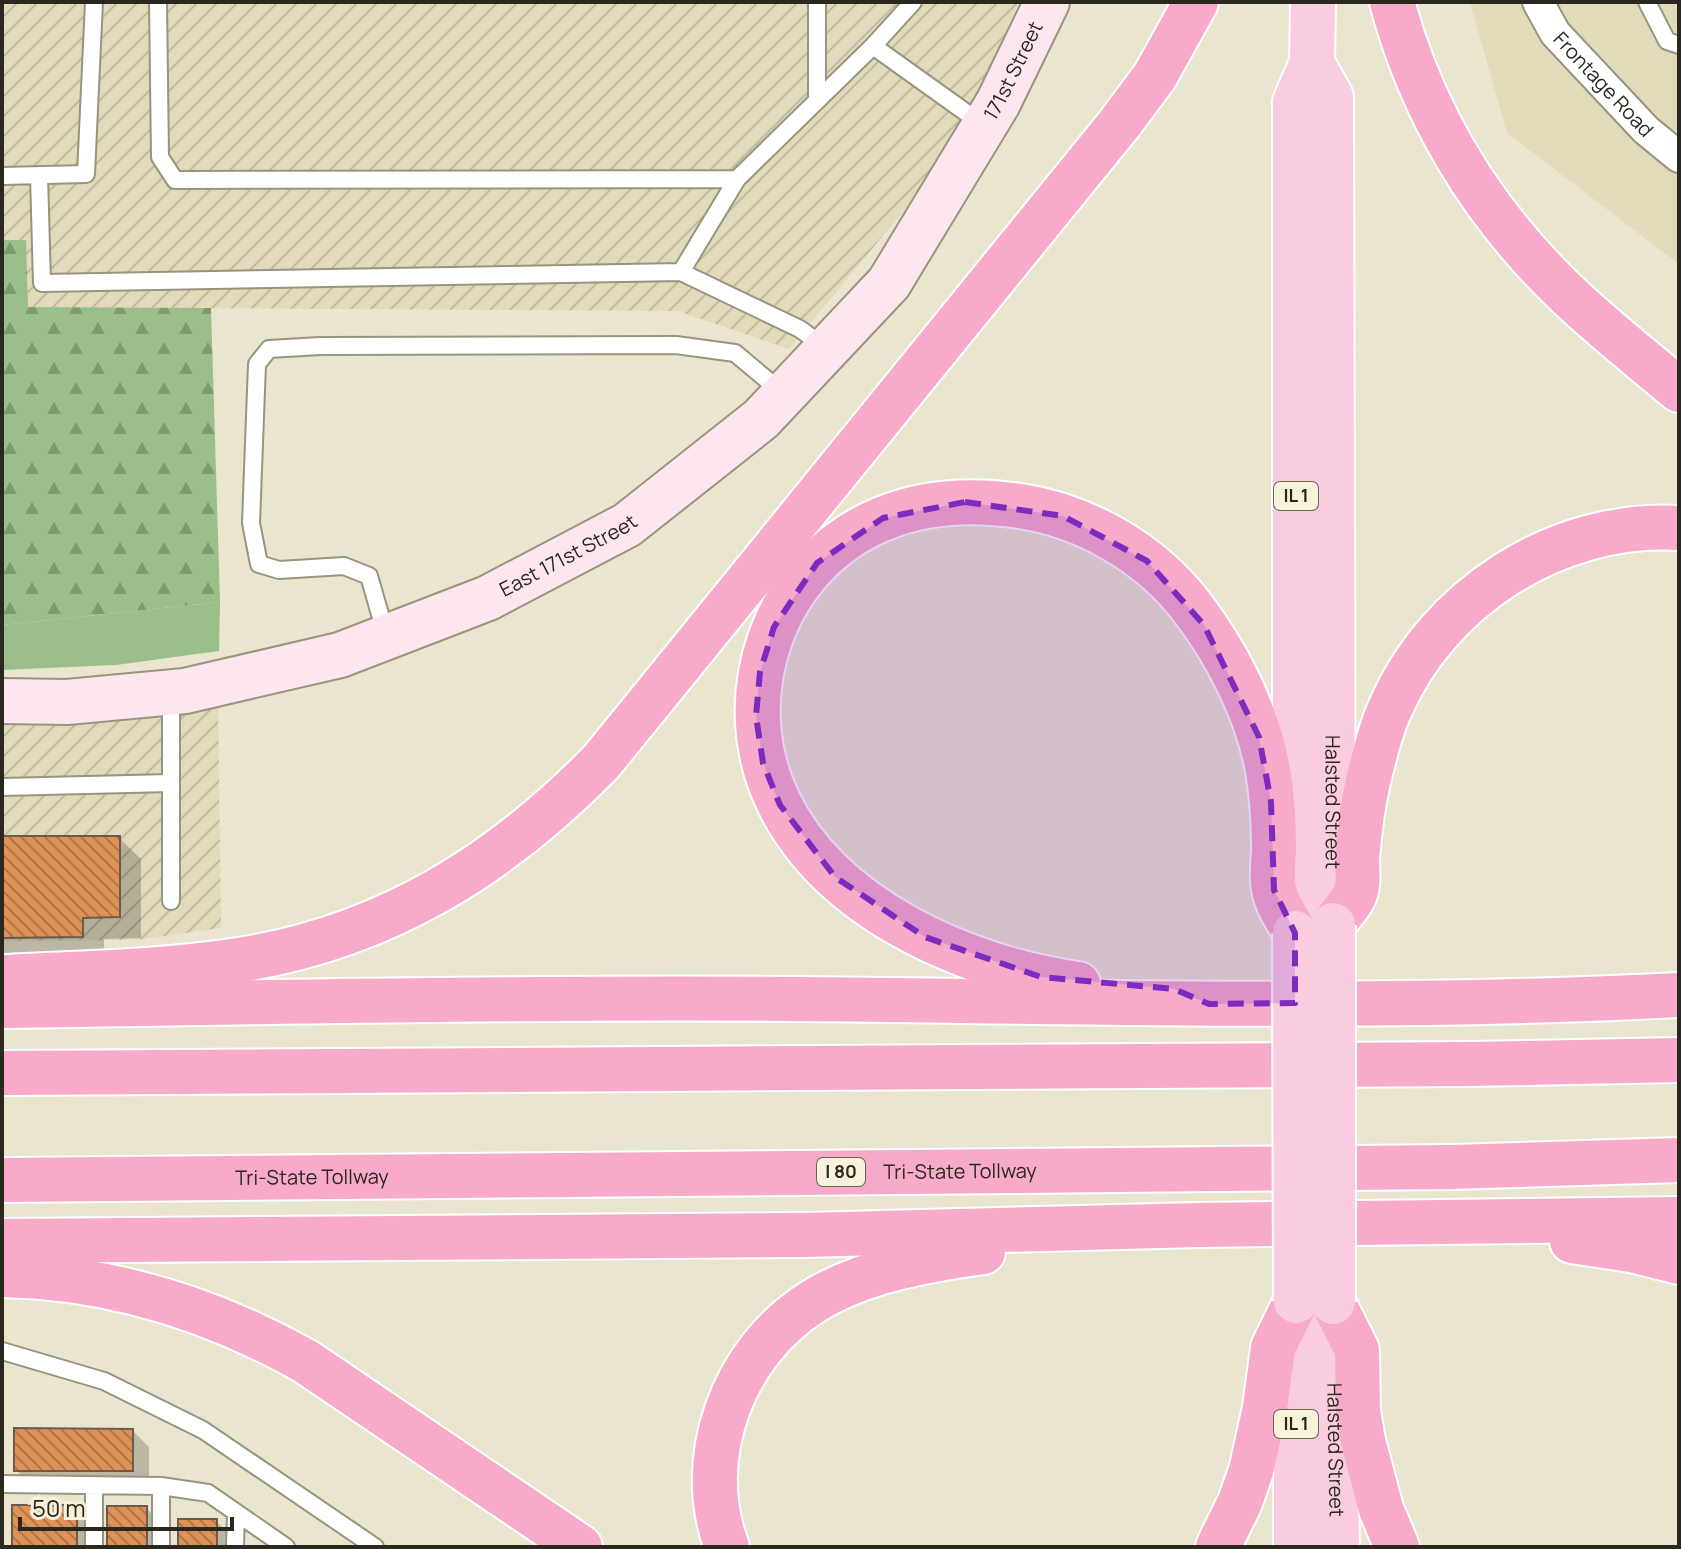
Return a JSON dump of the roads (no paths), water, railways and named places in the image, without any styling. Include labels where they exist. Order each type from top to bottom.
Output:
[{"type":"highway","points":[[2,977],[208,964],[305,945],[340,935],[411,905],[446,887],[518,839],[601,762],[1120,123],[1155,76],[1196,2]]},
{"type":"highway","points":[[1392,2],[1416,75],[1449,143],[1482,197],[1519,244],[1564,291],[1679,390]]},
{"type":"highway","points":[[1209,1004],[1174,989],[1101,987],[1056,980],[957,951],[898,923],[835,877],[786,815],[770,784],[759,741],[756,694],[766,648],[785,605],[808,573],[835,547],[871,524],[908,511],[950,503],[998,502],[1063,516],[1092,528],[1147,561],[1171,583],[1204,625],[1223,653],[1249,709],[1268,769],[1274,839],[1274,890],[1314,929],[1356,891],[1362,813],[1373,760],[1389,711],[1416,662],[1450,619],[1498,579],[1554,549],[1611,533],[1643,528],[1679,528]]},
{"type":"highway","points":[[1512,1002],[1578,984],[1679,970]]},
{"type":"highway","points":[[2,1006],[766,999],[1209,1004],[1512,1002],[1679,995]]},
{"type":"highway","points":[[2,1073],[1453,1065],[1679,1060]]},
{"type":"highway","name":"Tri-State Tollway","points":[[2,1180],[1420,1167],[1679,1160]]},
{"type":"highway","points":[[2,1241],[818,1235],[1199,1225],[1679,1219]]},
{"type":"highway","points":[[1416,1222],[1456,1235],[1596,1244],[1679,1262]]},
{"type":"highway","points":[[727,1547],[716,1507],[715,1472],[724,1417],[740,1379],[760,1348],[815,1300],[875,1276],[949,1257],[1142,1238],[1199,1225]]},
{"type":"highway","points":[[2,1275],[78,1282],[141,1294],[201,1312],[279,1346],[580,1547]]},
{"type":"highway","points":[[1218,1547],[1251,1471],[1265,1408],[1273,1348],[1315,1302],[1357,1350],[1358,1411],[1363,1441],[1381,1509],[1397,1547]]},
{"type":"main road","name":"Halsted Street","points":[[1296,1547],[1315,1302],[1314,929],[1295,102],[1312,63],[1313,2]]},
{"type":"main road","name":"Halsted Street","points":[[1315,1302],[1337,1547]]},
{"type":"street","name":"171st Street","points":[[981,132],[1014,73],[1047,2]]},
{"type":"street","name":"Frontage Road","points":[[1538,2],[1555,33],[1565,44],[1646,130],[1679,157]]},
{"type":"street","name":"East 171st Street","points":[[2,701],[67,702],[171,693],[340,655],[488,598],[627,525],[761,419],[889,283],[981,132]]},
{"type":"lane","points":[[2,176],[86,174],[94,2]]},
{"type":"lane","points":[[158,2],[160,157],[175,180],[737,179]]},
{"type":"lane","points":[[817,2],[817,100]]},
{"type":"lane","points":[[1647,2],[1667,41],[1679,45]]},
{"type":"lane","points":[[681,272],[737,179],[873,46],[908,5]]},
{"type":"lane","points":[[873,46],[981,132]]},
{"type":"lane","points":[[39,175],[42,283],[681,272],[800,329],[828,348]]},
{"type":"lane","points":[[387,637],[369,576],[344,566],[279,570],[259,564],[251,523],[257,364],[269,349],[320,346],[676,345],[735,353],[784,394]]},
{"type":"lane","points":[[171,693],[171,901]]},
{"type":"lane","points":[[2,787],[171,783]]},
{"type":"lane","points":[[2,1353],[104,1381],[203,1430],[375,1547]]},
{"type":"lane","points":[[2,1484],[161,1486],[208,1493],[286,1547]]},
{"type":"lane","points":[[94,1486],[94,1547]]},
{"type":"lane","points":[[161,1486],[161,1547]]},
{"type":"lane","points":[[235,1547],[236,1513]]}]
